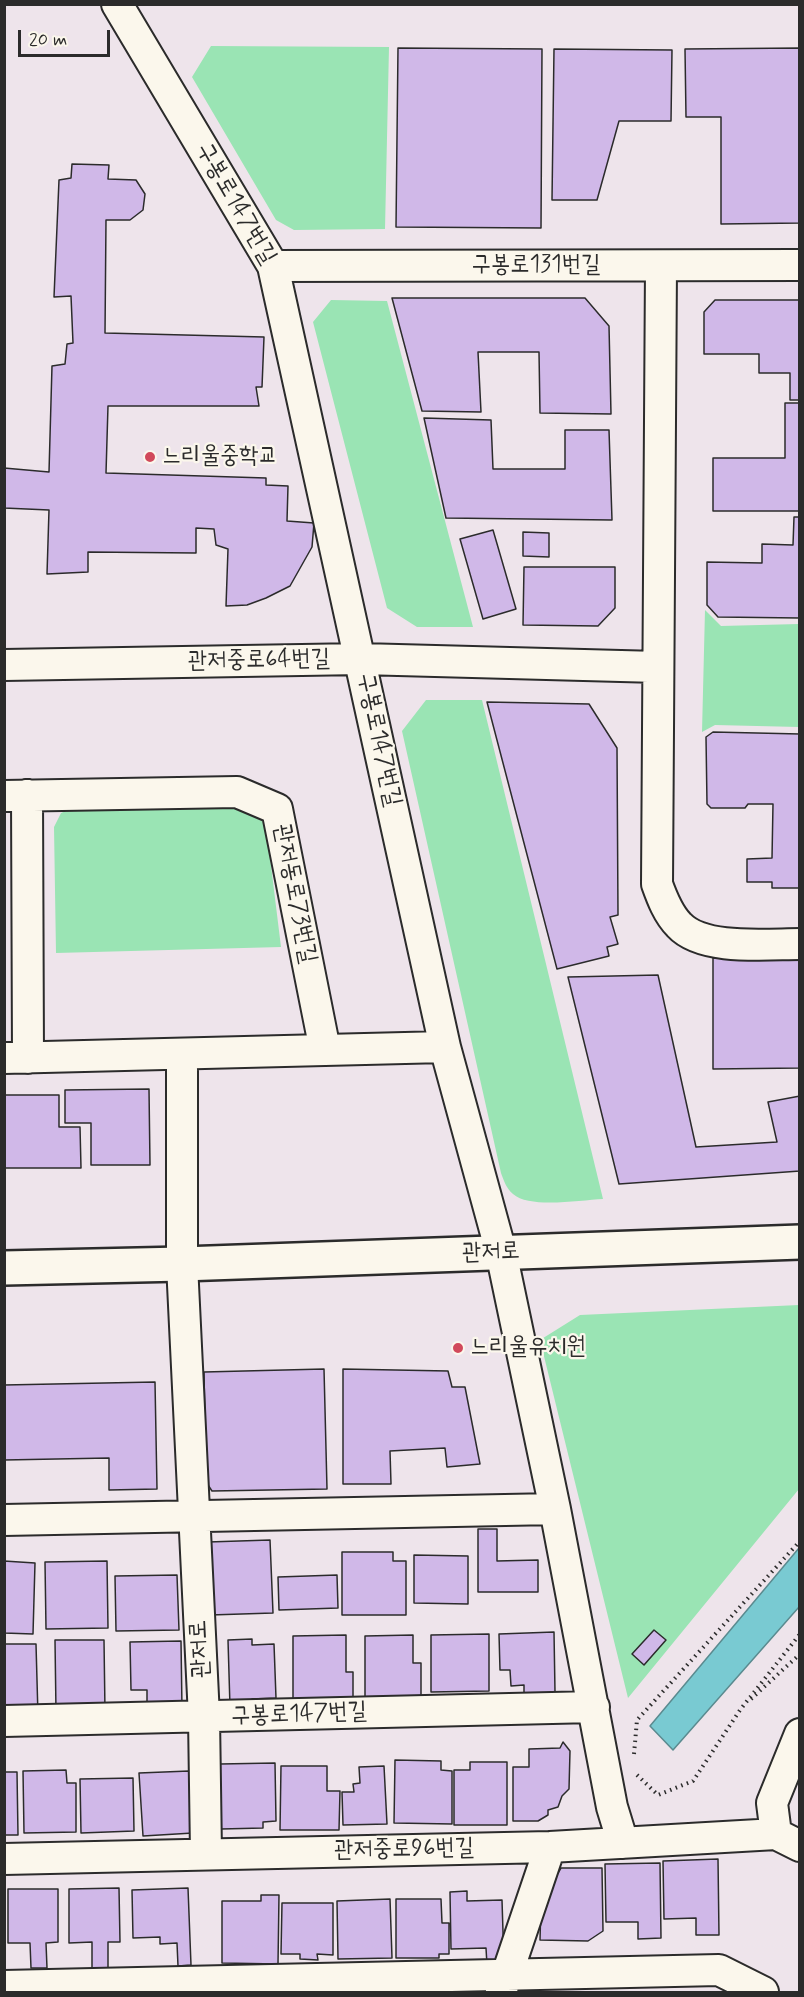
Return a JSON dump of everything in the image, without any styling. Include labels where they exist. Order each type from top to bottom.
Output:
[{"type":"street","name":"구봉로147번길","points":[[117,4],[273,266],[445,1047],[501,1252],[555,1509],[612,1807],[623,1843]]},
{"type":"street","name":"구봉로131번길","points":[[273,266],[800,265]]},
{"type":"street","points":[[661,266],[657,884],[665,905],[680,926],[703,938],[727,944],[800,944]]},
{"type":"street","name":"관저중로64번길","points":[[4,665],[361,659],[658,667]]},
{"type":"street","name":"관저동로73번길","points":[[325,1050],[277,809],[237,792],[16,795],[16,1058],[445,1047]]},
{"type":"street","name":"관저로","points":[[182,1055],[182,1264],[204,1718],[206,1853]]},
{"type":"street","name":"관저로","points":[[4,1268],[182,1264],[800,1242]]},
{"type":"street","points":[[4,1520],[194,1514],[555,1509]]},
{"type":"street","name":"구봉로147번길","points":[[4,1721],[594,1707]]},
{"type":"street","points":[[788,1840],[772,1803],[800,1734]]},
{"type":"street","name":"관저중로96번길","points":[[4,1859],[788,1840]]},
{"type":"street","points":[[504,1983],[550,1847]]},
{"type":"street","points":[[4,1986],[148,1988],[676,1982],[719,1970],[763,1992]]},
{"type":"path","points":[[634,1761],[638,1720],[800,1541]]},
{"type":"path","points":[[633,1771],[658,1796],[693,1781],[740,1710],[800,1634]]},
{"type":"path","points":[[740,1710],[800,1654]]},
{"type":"green space","points":[[211,46],[389,47],[385,229],[294,230],[276,220],[192,77]]},
{"type":"green space","points":[[331,300],[387,301],[473,627],[417,627],[387,608],[313,322]]},
{"type":"green space","points":[[705,610],[721,626],[799,624],[799,727],[715,725],[702,732]]},
{"type":"green space","points":[[426,700],[482,700],[603,1199],[543,1202],[521,1199],[507,1187],[501,1173],[402,731]]},
{"type":"green space","points":[[232,801],[265,817],[281,947],[56,953],[54,827],[61,813],[70,809]]},
{"type":"green space","points":[[799,1305],[799,1489],[628,1698],[540,1340],[580,1315]]},
{"type":"water","points":[[799,1548],[799,1607],[673,1750],[650,1726]]},
{"type":"building","points":[[398,48],[542,49],[541,228],[396,227]]},
{"type":"building","points":[[800,48],[800,223],[721,224],[721,117],[686,117],[685,49]]},
{"type":"building","points":[[554,49],[672,50],[671,121],[619,121],[597,200],[552,200]]},
{"type":"building","points":[[72,164],[109,165],[108,179],[136,180],[145,194],[143,210],[130,220],[106,220],[105,333],[264,337],[262,387],[256,387],[259,406],[108,406],[106,473],[266,478],[266,485],[288,486],[287,521],[314,523],[312,547],[290,586],[266,598],[247,605],[226,606],[228,549],[216,545],[214,529],[196,528],[196,553],[88,552],[88,572],[47,574],[49,510],[4,508],[4,468],[49,472],[52,366],[65,364],[67,344],[73,343],[71,296],[54,297],[59,180],[71,178]]},
{"type":"building","points":[[392,298],[585,298],[609,326],[611,414],[540,413],[539,352],[478,352],[481,412],[422,411]]},
{"type":"building","points":[[715,300],[800,300],[800,400],[790,400],[790,373],[759,373],[759,354],[704,354],[704,312]]},
{"type":"building","points":[[785,403],[800,403],[800,511],[713,511],[713,458],[785,458]]},
{"type":"building","points":[[424,418],[491,420],[493,469],[565,469],[565,430],[609,430],[612,520],[446,518]]},
{"type":"building","points":[[794,517],[800,517],[800,618],[718,617],[707,605],[707,562],[762,563],[762,544],[793,545]]},
{"type":"building","points":[[493,530],[516,609],[483,619],[460,539]]},
{"type":"building","points":[[523,532],[549,533],[549,557],[523,556]]},
{"type":"building","points":[[524,567],[615,567],[615,608],[598,626],[523,625]]},
{"type":"building","points":[[487,702],[589,704],[617,748],[618,915],[610,917],[618,944],[607,947],[609,956],[557,969]]},
{"type":"building","points":[[713,732],[800,734],[800,888],[772,888],[772,882],[747,882],[747,859],[772,858],[773,804],[748,804],[745,808],[711,808],[707,804],[706,737]]},
{"type":"building","points":[[713,958],[800,958],[800,1068],[713,1069]]},
{"type":"building","points":[[658,975],[696,1147],[777,1142],[768,1102],[800,1096],[800,1171],[619,1184],[568,977]]},
{"type":"building","points":[[149,1089],[150,1165],[91,1165],[91,1123],[65,1123],[65,1090]]},
{"type":"building","points":[[4,1095],[59,1095],[59,1127],[80,1127],[81,1168],[4,1168]]},
{"type":"building","points":[[324,1369],[327,1489],[212,1491],[206,1482],[204,1372]]},
{"type":"building","points":[[343,1369],[448,1371],[452,1387],[465,1387],[480,1464],[447,1467],[445,1448],[390,1451],[391,1484],[343,1484]]},
{"type":"building","points":[[155,1382],[157,1489],[109,1490],[109,1458],[4,1460],[4,1385]]},
{"type":"building","points":[[478,1529],[497,1529],[497,1561],[538,1560],[538,1592],[478,1592]]},
{"type":"building","points":[[270,1540],[273,1613],[210,1615],[208,1542]]},
{"type":"building","points":[[342,1552],[393,1552],[393,1561],[406,1561],[406,1615],[342,1615]]},
{"type":"building","points":[[414,1555],[468,1556],[468,1604],[414,1603]]},
{"type":"building","points":[[4,1561],[35,1563],[33,1634],[4,1633]]},
{"type":"building","points":[[107,1561],[108,1628],[46,1629],[45,1562]]},
{"type":"building","points":[[177,1575],[179,1630],[116,1631],[115,1576]]},
{"type":"building","points":[[337,1575],[338,1608],[279,1610],[278,1577]]},
{"type":"building","points":[[654,1630],[666,1640],[644,1665],[632,1654]]},
{"type":"building","points":[[554,1632],[555,1692],[549,1702],[524,1703],[524,1685],[511,1686],[510,1670],[500,1670],[499,1634]]},
{"type":"building","points":[[489,1634],[489,1691],[431,1692],[431,1635]]},
{"type":"building","points":[[346,1635],[346,1672],[353,1672],[353,1704],[293,1704],[293,1636]]},
{"type":"building","points":[[413,1635],[413,1663],[421,1663],[421,1696],[365,1697],[365,1636]]},
{"type":"building","points":[[252,1639],[252,1645],[274,1644],[276,1698],[252,1699],[253,1706],[230,1707],[228,1640]]},
{"type":"building","points":[[55,1640],[104,1640],[105,1712],[56,1712]]},
{"type":"building","points":[[181,1641],[182,1709],[147,1710],[147,1690],[131,1690],[130,1642]]},
{"type":"building","points":[[4,1644],[36,1644],[38,1716],[4,1717]]},
{"type":"building","points":[[563,1742],[570,1751],[569,1789],[562,1796],[558,1807],[548,1810],[548,1815],[538,1821],[513,1821],[513,1767],[529,1767],[529,1749],[560,1748]]},
{"type":"building","points":[[395,1760],[441,1761],[441,1770],[452,1771],[452,1824],[394,1823]]},
{"type":"building","points":[[470,1762],[507,1762],[507,1825],[454,1825],[454,1770],[470,1770]]},
{"type":"building","points":[[275,1763],[276,1821],[263,1822],[263,1828],[221,1829],[220,1764]]},
{"type":"building","points":[[281,1766],[327,1766],[327,1791],[340,1791],[339,1830],[280,1830]]},
{"type":"building","points":[[384,1766],[387,1824],[343,1825],[342,1792],[354,1792],[353,1784],[360,1783],[359,1767]]},
{"type":"building","points":[[66,1770],[67,1783],[76,1783],[76,1832],[24,1833],[23,1771]]},
{"type":"building","points":[[189,1771],[193,1833],[143,1836],[139,1773]]},
{"type":"building","points":[[4,1772],[17,1772],[18,1835],[4,1835]]},
{"type":"building","points":[[133,1778],[134,1831],[81,1833],[80,1779]]},
{"type":"building","points":[[718,1859],[719,1935],[696,1935],[696,1918],[664,1919],[663,1861]]},
{"type":"building","points":[[660,1863],[661,1938],[638,1939],[638,1922],[606,1922],[605,1864]]},
{"type":"building","points":[[561,1868],[602,1868],[603,1931],[588,1941],[540,1940],[541,1901]]},
{"type":"building","points":[[119,1888],[120,1942],[108,1942],[108,1968],[92,1968],[92,1942],[69,1943],[69,1889]]},
{"type":"building","points":[[188,1888],[191,1965],[178,1966],[177,1943],[160,1944],[160,1937],[133,1938],[132,1890]]},
{"type":"building","points":[[8,1889],[58,1889],[58,1942],[46,1943],[47,1968],[31,1968],[30,1943],[8,1943]]},
{"type":"building","points":[[467,1891],[467,1901],[502,1900],[504,1964],[487,1965],[486,1948],[451,1949],[450,1892]]},
{"type":"building","points":[[261,1895],[279,1895],[278,1964],[222,1963],[222,1901],[261,1901]]},
{"type":"building","points":[[390,1899],[392,1958],[338,1959],[337,1901]]},
{"type":"building","points":[[396,1899],[441,1899],[442,1923],[449,1923],[449,1954],[439,1954],[439,1958],[396,1958]]},
{"type":"building","points":[[282,1903],[333,1903],[333,1955],[317,1954],[318,1960],[300,1959],[300,1954],[281,1954]]},
{"type":"place","name":"느리울중학교","points":[[150,457]]},
{"type":"place","name":"느리울유치원","points":[[458,1348]]}]
